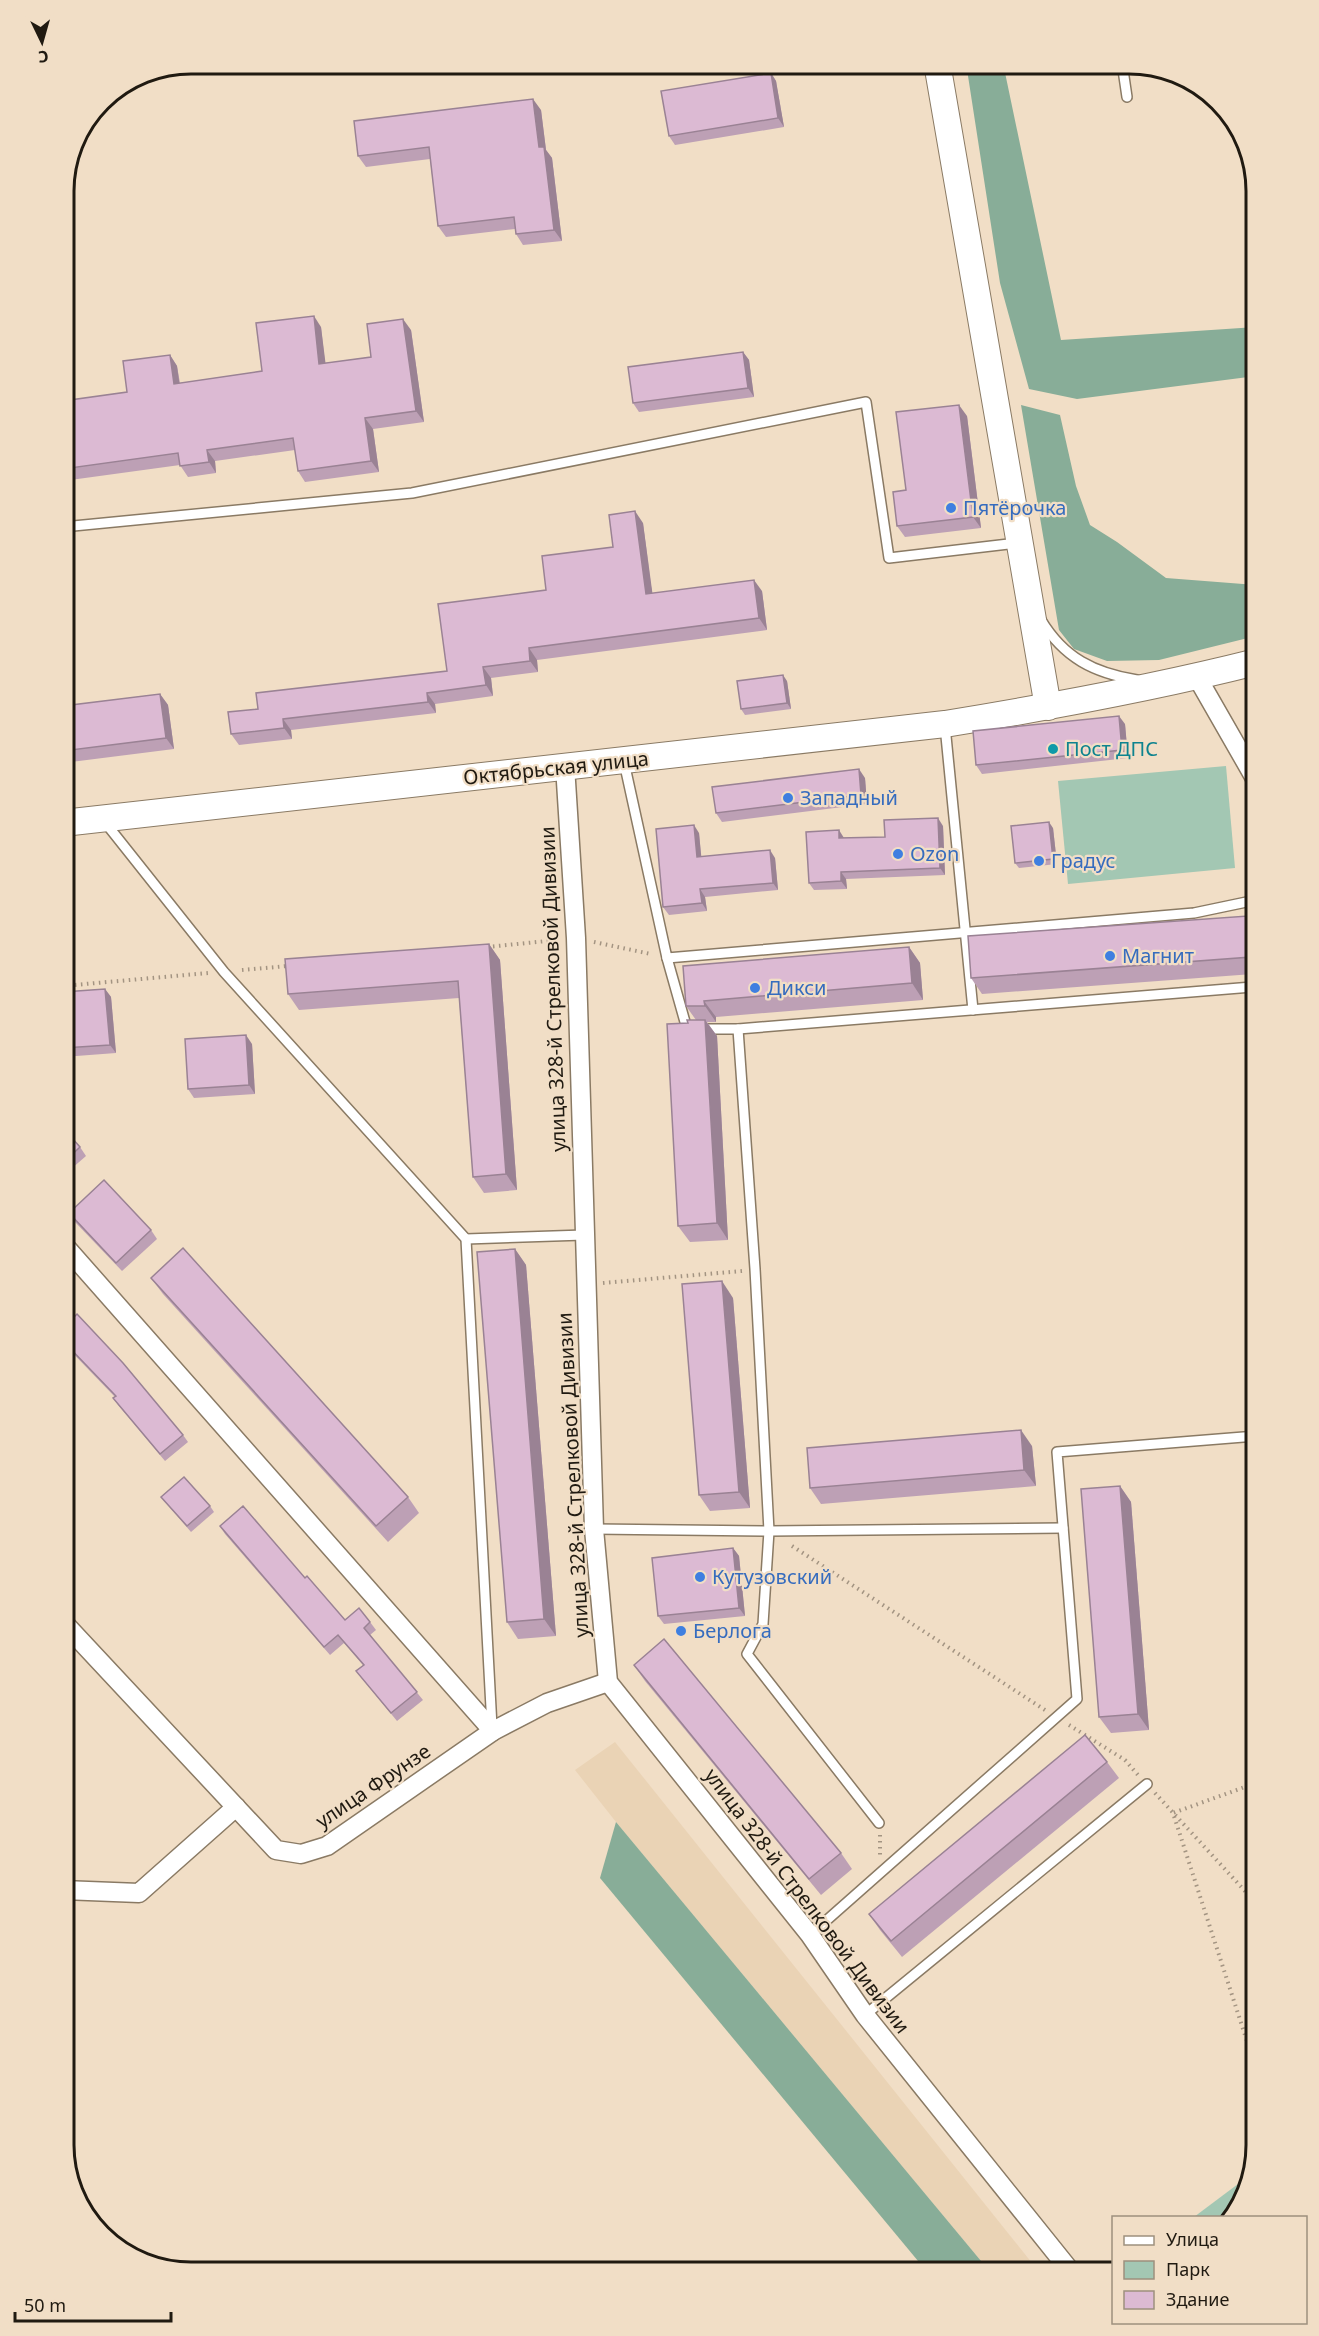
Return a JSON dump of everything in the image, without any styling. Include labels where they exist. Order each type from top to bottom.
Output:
[{"type":"main road","points":[[939,74],[1048,707]]},
{"type":"main road","name":"Октябрьская улица","points":[[74,823],[945,724],[1048,707],[1197,677],[1246,665]]},
{"type":"street","points":[[1197,677],[1246,763]]},
{"type":"street","name":"улица 328-й Стрелковой Дивизии","points":[[565,766],[576,938],[594,1529],[608,1682],[810,1935],[865,2015],[1063,2262]]},
{"type":"street","points":[[74,1256],[493,1731]]},
{"type":"street","name":"улица Фрунзе","points":[[74,1634],[276,1850],[301,1854],[327,1846],[493,1731],[547,1703],[608,1682]]},
{"type":"street","points":[[74,1890],[139,1893],[236,1807]]},
{"type":"lane","points":[[1124,74],[1127,97]]},
{"type":"lane","points":[[74,526],[412,493],[866,402],[889,558],[1020,543]]},
{"type":"lane","points":[[1024,570],[1042,622],[1069,655],[1108,675],[1160,684]]},
{"type":"lane","points":[[945,724],[973,1010]]},
{"type":"lane","points":[[623,760],[667,958],[687,1029],[738,1029],[1246,987]]},
{"type":"lane","points":[[103,819],[224,972],[466,1239],[493,1731]]},
{"type":"lane","points":[[667,958],[1194,913],[1246,902]]},
{"type":"lane","points":[[738,1029],[755,1269],[769,1531],[763,1624],[747,1654],[879,1822]]},
{"type":"lane","points":[[466,1239],[584,1235]]},
{"type":"lane","points":[[810,1935],[1077,1699],[1056,1452],[1246,1437]]},
{"type":"lane","points":[[594,1529],[769,1531],[1063,1528]]},
{"type":"lane","points":[[865,2015],[1147,1784]]},
{"type":"path","points":[[482,947],[576,938],[667,958]]},
{"type":"path","points":[[74,985],[294,965]]},
{"type":"path","points":[[586,1284],[755,1269]]},
{"type":"path","points":[[769,1531],[1125,1760],[1246,1892]]},
{"type":"path","points":[[1173,1813],[1246,1787]]},
{"type":"path","points":[[1173,1813],[1246,2038]]},
{"type":"path","points":[[879,1822],[881,1871]]},
{"type":"shaded area","points":[[615,1742],[1031,2262],[982,2262],[575,1770]]},
{"type":"green space","points":[[968,74],[1005,74],[1061,340],[1246,328],[1246,377],[1077,399],[1029,389],[1000,283]]},
{"type":"green space","points":[[1021,405],[1060,415],[1076,486],[1090,525],[1166,578],[1246,584],[1246,638],[1159,660],[1107,661],[1074,649],[1059,630]]},
{"type":"green space","points":[[1226,766],[1235,868],[1068,884],[1058,781]]},
{"type":"green space","points":[[616,1822],[982,2262],[919,2262],[600,1878]]},
{"type":"green space","points":[[1239,2183],[1221,2216],[1195,2216]]},
{"type":"building","points":[[771,74],[778,118],[669,136],[661,91]]},
{"type":"building","points":[[533,99],[539,147],[544,147],[554,230],[516,234],[514,217],[438,226],[429,147],[358,156],[354,121]]},
{"type":"building","points":[[314,316],[319,364],[371,357],[367,324],[403,319],[416,411],[365,418],[371,461],[298,471],[293,438],[207,450],[209,462],[180,466],[178,453],[74,467],[74,399],[127,392],[123,361],[170,355],[174,384],[262,371],[256,323]]},
{"type":"building","points":[[743,352],[748,388],[633,403],[628,367]]},
{"type":"building","points":[[959,405],[973,517],[897,526],[893,492],[906,490],[896,412]]},
{"type":"building","points":[[635,511],[646,594],[754,580],[759,618],[529,648],[530,661],[483,667],[486,685],[427,693],[428,702],[283,719],[284,728],[231,734],[228,712],[258,709],[256,693],[447,671],[438,604],[546,590],[542,556],[613,547],[609,515]]},
{"type":"building","points":[[783,675],[787,703],[741,709],[737,681]]},
{"type":"building","points":[[160,694],[166,738],[74,750],[74,705]]},
{"type":"building","name":"Пост ДПС","points":[[1119,716],[1122,750],[976,765],[973,731]]},
{"type":"building","points":[[859,769],[861,795],[716,813],[712,787]]},
{"type":"building","points":[[938,818],[940,868],[841,872],[841,881],[809,883],[806,832],[839,830],[839,838],[885,837],[884,820]]},
{"type":"building","points":[[1049,822],[1053,859],[1015,863],[1011,826]]},
{"type":"building","points":[[694,825],[697,857],[770,850],[773,883],[700,889],[702,903],[663,907],[656,829]]},
{"type":"building","points":[[1246,916],[1246,957],[971,978],[968,936]]},
{"type":"building","points":[[489,944],[506,1174],[473,1177],[458,981],[288,994],[285,959]]},
{"type":"building","points":[[909,947],[912,983],[704,1001],[705,1006],[686,1006],[683,966]]},
{"type":"building","points":[[105,989],[110,1045],[74,1047],[74,991]]},
{"type":"building","points":[[687,1020],[705,1020],[717,1223],[678,1226],[667,1024],[688,1023]]},
{"type":"building","points":[[246,1035],[249,1085],[188,1089],[185,1039]]},
{"type":"building","points":[[74,1140],[80,1147],[74,1153]]},
{"type":"building","points":[[104,1180],[151,1230],[116,1263],[74,1218],[74,1208]]},
{"type":"building","points":[[183,1248],[408,1497],[376,1526],[151,1278]]},
{"type":"building","points":[[515,1249],[544,1619],[507,1622],[477,1252]]},
{"type":"building","points":[[722,1281],[739,1492],[699,1495],[682,1284]]},
{"type":"building","points":[[77,1314],[123,1363],[183,1435],[160,1454],[113,1398],[116,1396],[74,1352],[74,1317]]},
{"type":"building","points":[[1021,1430],[1024,1470],[810,1488],[807,1448]]},
{"type":"building","points":[[184,1477],[210,1506],[187,1526],[161,1497]]},
{"type":"building","points":[[1120,1486],[1138,1714],[1099,1717],[1081,1489]]},
{"type":"building","points":[[243,1506],[305,1578],[307,1576],[345,1620],[359,1608],[370,1622],[364,1628],[417,1692],[391,1713],[356,1671],[364,1665],[338,1635],[324,1647],[220,1526]]},
{"type":"building","points":[[733,1548],[739,1608],[658,1616],[652,1558]]},
{"type":"building","points":[[664,1639],[841,1853],[809,1879],[634,1665]]},
{"type":"building","points":[[1085,1735],[1107,1762],[891,1941],[869,1914]]},
{"type":"place","name":"Пятёрочка","points":[[951,508]]},
{"type":"place","name":"Пост ДПС","points":[[1053,749]]},
{"type":"place","name":"Западный","points":[[788,798]]},
{"type":"place","name":"Ozon","points":[[898,854]]},
{"type":"place","name":"Градус","points":[[1039,861]]},
{"type":"place","name":"Магнит","points":[[1110,956]]},
{"type":"place","name":"Дикси","points":[[755,988]]},
{"type":"place","name":"Кутузовский","points":[[700,1577]]},
{"type":"place","name":"Берлога","points":[[681,1631]]}]
